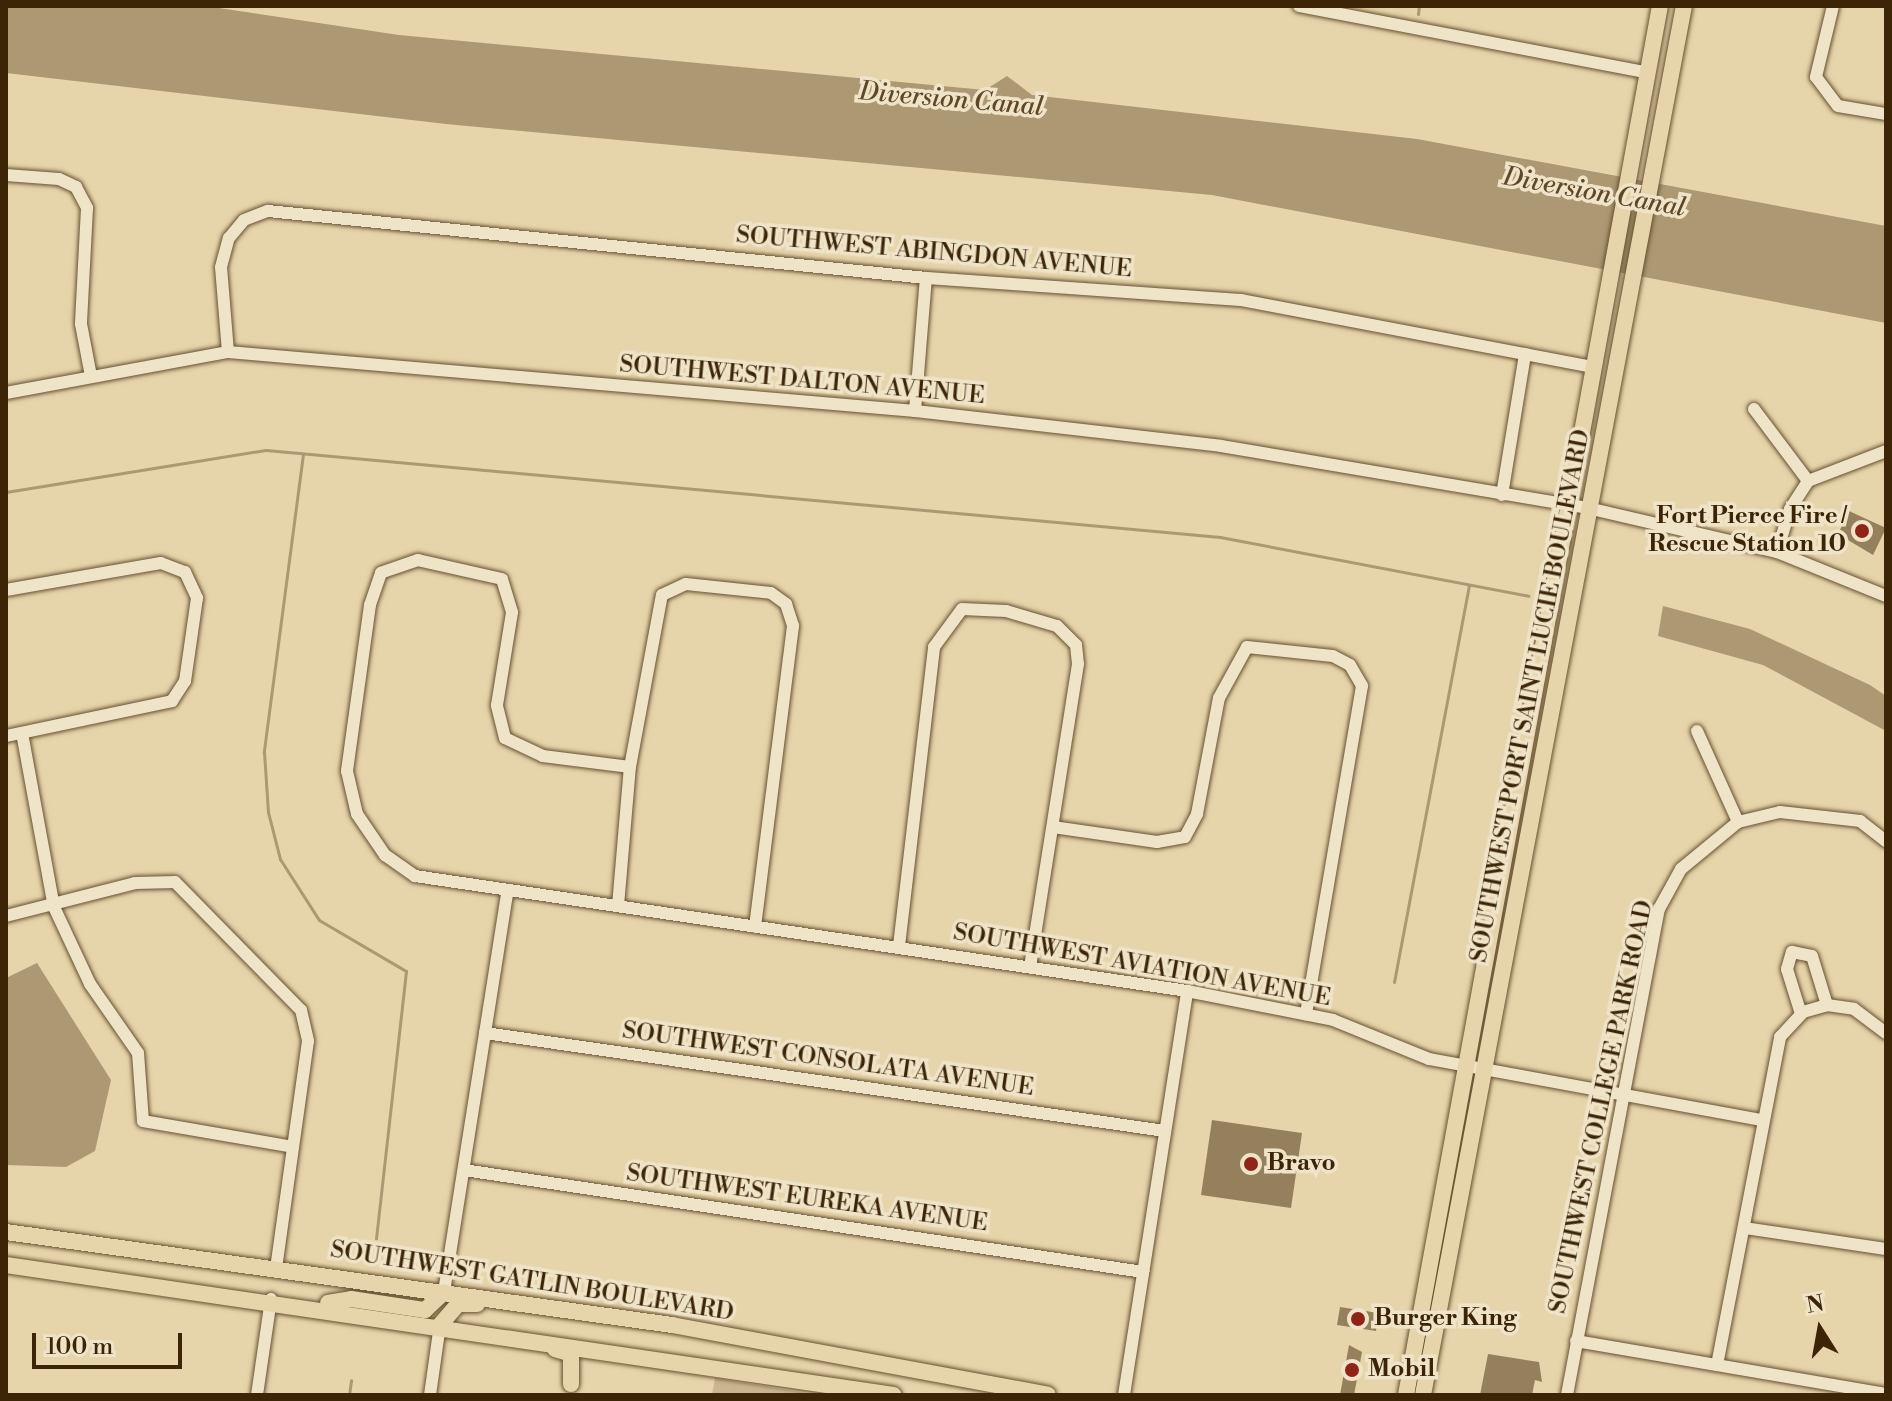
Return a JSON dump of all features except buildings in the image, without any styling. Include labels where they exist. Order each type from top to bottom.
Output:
[{"type":"main road","name":"SOUTHWEST PORT SAINT LUCIE BOULEVARD","points":[[1406,1395],[1660,6]]},
{"type":"main road","name":"SOUTHWEST PORT SAINT LUCIE BOULEVARD","points":[[1423,1395],[1592,509],[1684,6]]},
{"type":"main road","name":"SOUTHWEST GATLIN BOULEVARD","points":[[6,1232],[558,1308],[1048,1395]]},
{"type":"main road","points":[[6,1265],[271,1299],[894,1395]]},
{"type":"main road","points":[[315,1306],[351,1299],[425,1310],[444,1292]]},
{"type":"main road","points":[[440,1325],[464,1303],[558,1308]]},
{"type":"main road","points":[[472,1330],[569,1351],[571,1384],[592,1348]]},
{"type":"street","points":[[1299,6],[1341,9],[1646,72]]},
{"type":"street","points":[[1833,6],[1816,77],[1838,106],[1886,114]]},
{"type":"street","points":[[6,175],[76,187],[87,208],[81,324],[91,376]]},
{"type":"street","name":"SOUTHWEST ABINGDON AVENUE","points":[[228,352],[221,267],[229,238],[244,220],[268,211],[926,278],[1241,300],[1593,367]]},
{"type":"street","points":[[915,411],[926,278]]},
{"type":"street","name":"SOUTHWEST DALTON AVENUE","points":[[6,393],[228,352],[915,411],[1221,446],[1592,509],[1777,552],[1886,596]]},
{"type":"street","points":[[1502,495],[1525,354]]},
{"type":"street","points":[[1754,409],[1808,481]]},
{"type":"street","points":[[1777,552],[1790,509],[1808,481],[1886,451]]},
{"type":"street","name":"SOUTHWEST AVIATION AVENUE","points":[[630,767],[543,756],[505,738],[497,705],[512,612],[502,579],[418,560],[387,566],[375,583],[356,685],[347,771],[357,814],[385,855],[415,876],[507,893],[899,946],[1187,991],[1306,1014],[1464,1067],[1761,1120]]},
{"type":"street","points":[[6,590],[161,563],[185,572],[197,598],[185,681],[172,701],[6,736]]},
{"type":"street","points":[[618,906],[630,767],[662,595],[686,584],[771,593],[786,604],[793,626],[755,927]]},
{"type":"street","points":[[899,946],[934,647],[962,609],[1006,611],[1057,626],[1076,645],[1053,827],[1030,966]]},
{"type":"street","points":[[1053,827],[1157,842],[1185,837],[1197,814],[1219,698],[1247,647],[1333,656],[1350,665],[1362,686],[1306,1014]]},
{"type":"street","points":[[1697,731],[1738,822],[1817,811],[1860,821],[1886,841]]},
{"type":"street","points":[[22,733],[54,907],[90,984],[138,1053],[143,1121],[293,1147]]},
{"type":"street","name":"SOUTHWEST COLLEGE PARK ROAD","points":[[1567,1395],[1659,909],[1681,869],[1738,822]]},
{"type":"street","points":[[6,916],[54,907],[135,883],[175,882],[190,889],[237,950],[301,1010],[308,1041],[276,1268]]},
{"type":"street","points":[[444,1292],[507,893]]},
{"type":"street","points":[[1801,1014],[1787,963],[1796,951],[1812,956],[1827,1005]]},
{"type":"street","points":[[1124,1395],[1187,991]]},
{"type":"street","points":[[1717,1365],[1745,1228],[1761,1120],[1776,1048],[1801,1014],[1827,1005],[1854,1009],[1886,1033]]},
{"type":"street","name":"SOUTHWEST CONSOLATA AVENUE","points":[[485,1033],[1165,1131]]},
{"type":"street","name":"SOUTHWEST EUREKA AVENUE","points":[[464,1170],[1143,1272]]},
{"type":"street","points":[[1745,1228],[1886,1249]]},
{"type":"street","points":[[257,1395],[271,1299]]},
{"type":"street","points":[[430,1395],[440,1325]]},
{"type":"street","points":[[1576,1341],[1886,1394]]},
{"type":"shaded area","points":[[715,1378],[817,1395],[712,1395]]},
{"type":"water","name":"Diversion Canal","points":[[6,6],[206,6],[399,35],[985,90],[1007,76],[1032,95],[1417,139],[1886,226],[1886,323],[1212,195],[446,124],[6,73]]},
{"type":"water","points":[[1663,606],[1750,629],[1870,685],[1886,696],[1886,731],[1763,665],[1658,636]]},
{"type":"water","points":[[37,963],[111,1080],[95,1151],[66,1167],[6,1165],[6,978]]},
{"type":"waterway","points":[[1418,14],[1419,6]]},
{"type":"waterway","points":[[6,492],[266,450],[1220,537],[1528,596]]},
{"type":"waterway","points":[[303,454],[264,752],[268,812],[280,859],[319,920],[406,971],[376,1238]]},
{"type":"waterway","points":[[1394,982],[1469,585]]},
{"type":"waterway","points":[[349,1395],[351,1380]]},
{"type":"place","name":"Fort Pierce Fire / Rescue Station 10","points":[[1862,531]]},
{"type":"place","name":"Bravo","points":[[1251,1164]]},
{"type":"place","name":"Burger King","points":[[1358,1319]]},
{"type":"place","name":"Mobil","points":[[1352,1370]]}]
